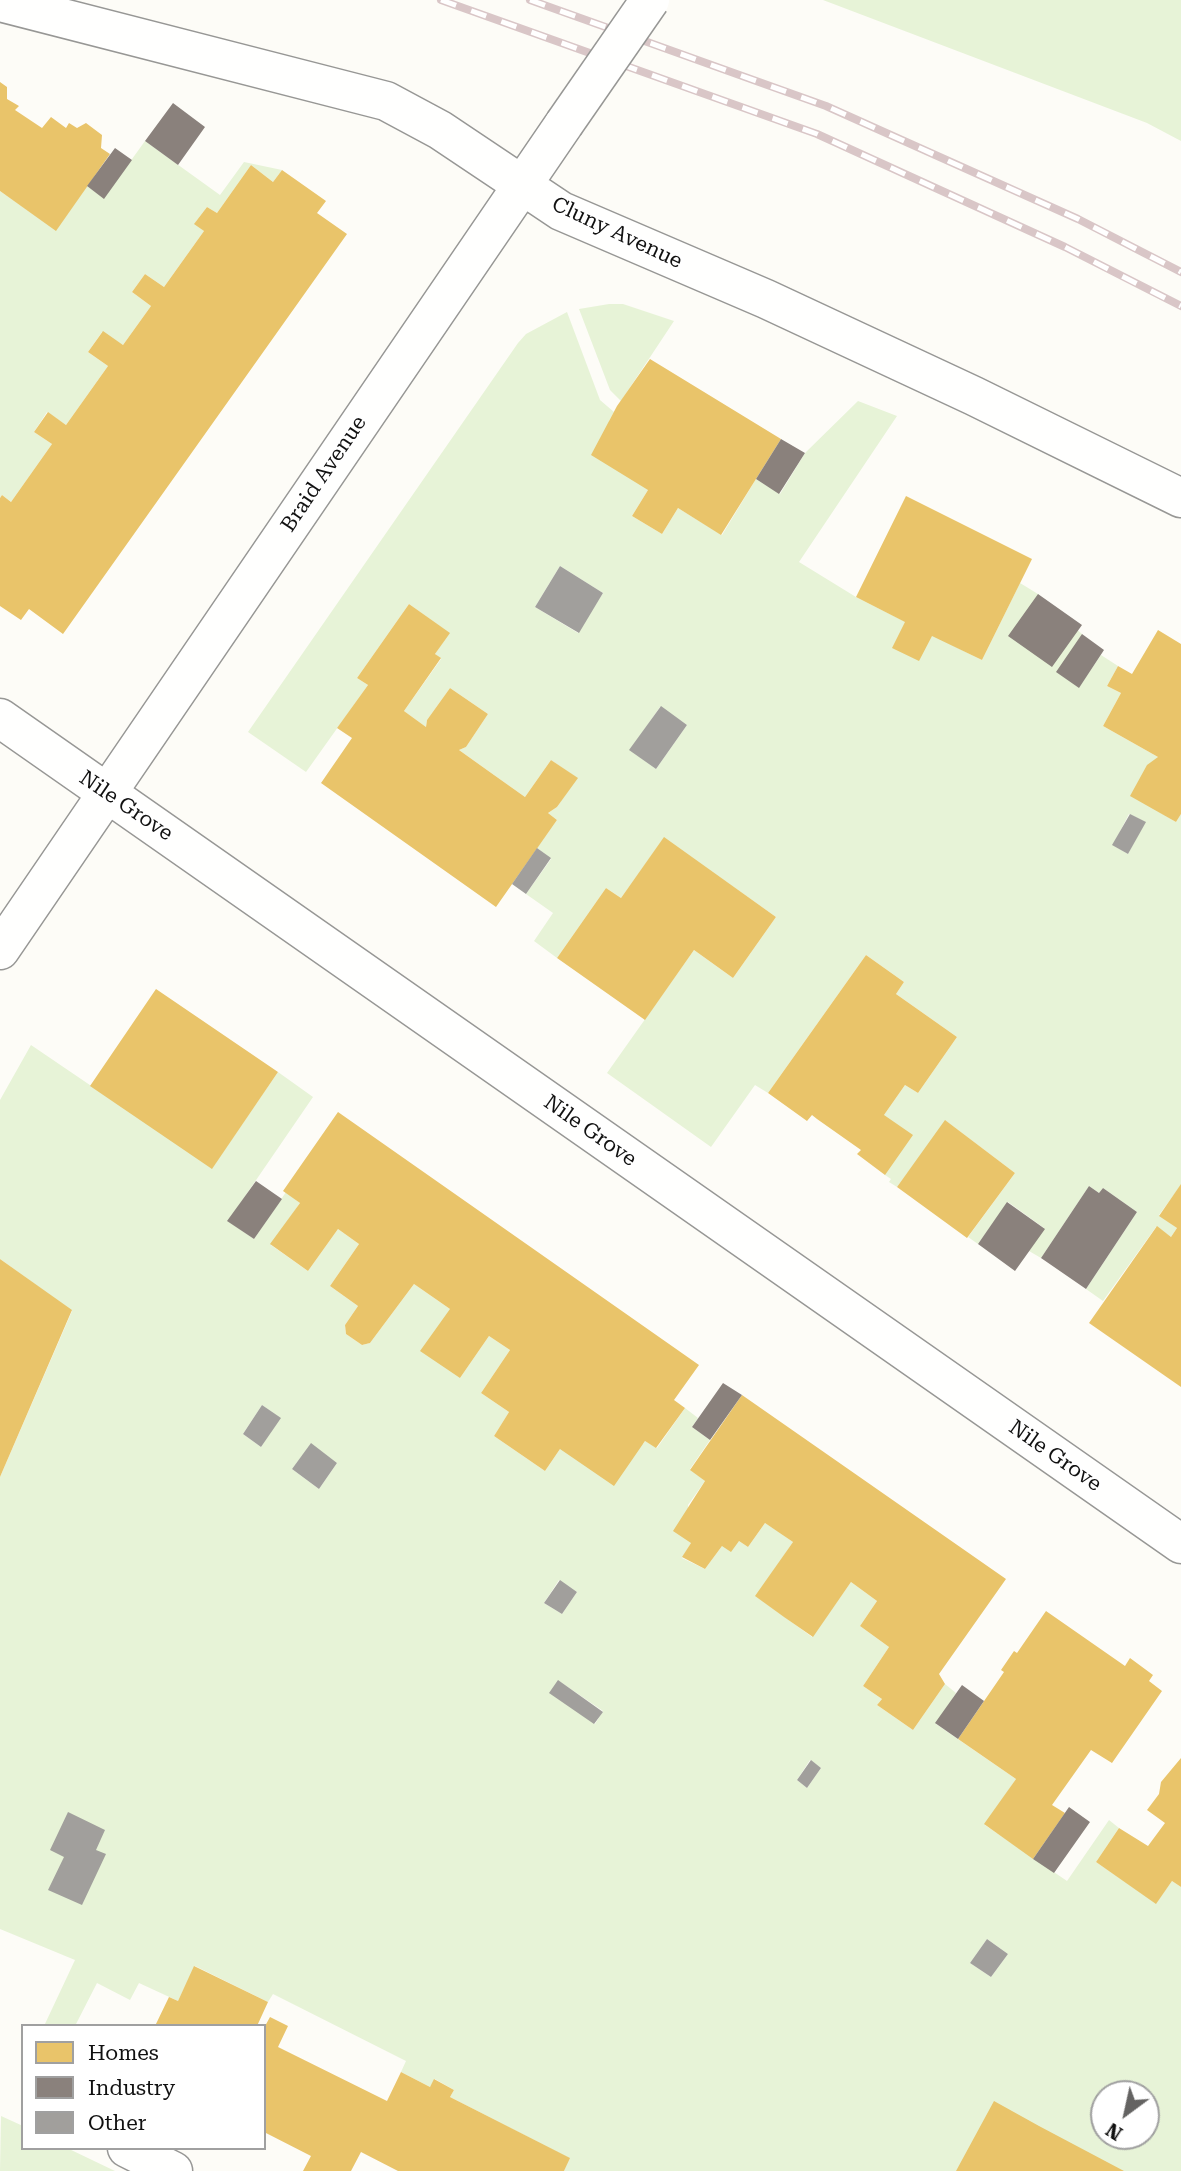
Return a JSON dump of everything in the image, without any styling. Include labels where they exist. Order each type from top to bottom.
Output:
[{"type":"street","name":"Braid Avenue","points":[[0,950],[650,0]]},
{"type":"street","name":"Cluny Avenue","points":[[0,2],[386,102],[440,130],[561,211],[778,304],[1083,448],[1181,498]]},
{"type":"street","name":"Nile Grove","points":[[0,718],[1181,1544]]},
{"type":"street","points":[[131,2150],[173,2171]]},
{"type":"green space","points":[[823,0],[1181,0],[1181,141],[1147,123]]},
{"type":"green space","points":[[145,141],[220,195],[244,162],[282,170],[273,182],[251,165],[217,213],[207,207],[195,223],[204,231],[164,287],[145,274],[132,292],[151,306],[123,345],[102,332],[88,352],[108,366],[66,425],[47,412],[34,432],[52,444],[11,502],[2,495],[0,498],[0,191],[56,230],[87,186],[104,198]]},
{"type":"green space","points":[[623,304],[674,321],[621,401],[610,390],[579,309]]},
{"type":"green space","points":[[567,312],[600,400],[614,412],[609,421],[648,490],[632,516],[662,534],[678,508],[722,535],[756,479],[780,494],[805,453],[858,401],[897,416],[799,562],[856,597],[982,660],[1020,583],[1038,594],[1082,634],[1079,687],[1101,655],[1118,666],[1107,686],[1121,693],[1103,726],[1158,757],[1153,808],[1176,822],[1181,814],[1181,1185],[1159,1215],[1177,1228],[1171,1237],[1156,1227],[1103,1301],[1086,1289],[1137,1212],[1103,1188],[1099,1193],[1089,1186],[1041,1258],[1029,1251],[1044,1228],[1008,1202],[978,1244],[968,1237],[1015,1173],[946,1121],[897,1187],[889,1182],[891,1179],[885,1175],[884,1115],[905,1085],[918,1093],[957,1037],[896,994],[904,982],[866,955],[768,1093],[755,1085],[711,1147],[607,1073],[694,950],[733,978],[776,917],[664,838],[621,898],[606,888],[557,958],[534,941],[553,913],[526,894],[551,859],[537,848],[557,820],[548,813],[557,807],[577,778],[551,760],[525,797],[459,750],[466,747],[488,714],[450,688],[427,720],[426,727],[404,711],[441,659],[435,654],[449,633],[409,604],[357,678],[368,685],[306,772],[248,732],[526,334]],"holes":[[[560,566],[603,593],[578,633],[535,607]],[[660,707],[687,725],[656,769],[630,750]],[[1129,814],[1145,822],[1128,854],[1113,845]]]},
{"type":"green space","points":[[31,1045],[212,1168],[278,1072],[313,1097],[228,1221],[254,1239],[286,1192],[300,1203],[271,1245],[308,1271],[338,1229],[359,1244],[330,1286],[358,1306],[345,1325],[346,1334],[362,1345],[370,1343],[414,1284],[450,1309],[460,1378],[489,1336],[510,1350],[481,1393],[509,1412],[494,1436],[545,1471],[560,1449],[643,1444],[645,1441],[657,1448],[685,1408],[698,1418],[692,1427],[710,1440],[690,1469],[705,1481],[688,1505],[691,1543],[682,1558],[705,1569],[722,1546],[739,1541],[748,1547],[765,1523],[779,1532],[793,1542],[756,1596],[812,1637],[851,1582],[877,1601],[860,1626],[889,1647],[863,1686],[882,1699],[877,1705],[913,1730],[945,1684],[956,1693],[936,1724],[1016,1779],[985,1825],[1067,1881],[1109,1820],[1119,1828],[1096,1862],[1156,1903],[1172,1881],[1181,1887],[1181,2171],[564,2171],[569,2158],[450,2097],[454,2090],[435,2079],[430,2087],[401,2072],[406,2061],[273,1994],[268,2002],[195,1966],[178,2001],[139,1983],[130,2000],[97,1983],[76,2024],[45,2024],[75,1960],[0,1929],[0,1477],[72,1311],[0,1259],[0,1100]],"holes":[[[262,1405],[280,1418],[261,1447],[243,1434]],[[311,1444],[337,1463],[319,1489],[292,1469]],[[559,1580],[577,1592],[562,1614],[544,1603]],[[559,1681],[603,1711],[595,1724],[550,1693]],[[810,1760],[821,1768],[807,1788],[797,1780]],[[987,1939],[1008,1954],[991,1977],[970,1963]]]},
{"type":"green space","points":[[1,2116],[21,2125],[21,2150],[71,2150],[115,2171],[0,2171]]},
{"type":"building: Homes","points":[[0,82],[7,87],[7,99],[19,106],[15,110],[42,128],[51,117],[66,128],[69,123],[77,128],[86,123],[102,135],[101,148],[110,154],[56,231],[0,191]]},
{"type":"building: Homes","points":[[251,165],[273,182],[282,170],[326,201],[317,213],[347,234],[63,634],[29,609],[21,620],[0,606],[0,498],[2,495],[11,502],[52,444],[34,432],[48,412],[66,425],[108,366],[88,352],[103,331],[123,345],[151,306],[132,292],[145,274],[164,287],[204,231],[194,224],[207,207],[217,213]]},
{"type":"building: Homes","points":[[650,359],[781,439],[721,535],[678,508],[662,534],[632,516],[648,490],[591,455],[617,406]]},
{"type":"building: Homes","points":[[906,496],[1032,559],[982,660],[932,636],[919,661],[892,648],[905,622],[856,597]]},
{"type":"building: Homes","points":[[409,604],[450,633],[435,654],[441,658],[404,711],[426,727],[427,720],[450,688],[488,714],[466,747],[459,750],[525,797],[551,760],[578,778],[557,807],[548,813],[557,820],[496,907],[321,783],[352,738],[337,728],[368,685],[357,678]]},
{"type":"building: Homes","points":[[1158,630],[1181,644],[1181,814],[1176,822],[1130,796],[1147,765],[1158,757],[1103,726],[1121,693],[1107,686],[1118,666],[1132,674]]},
{"type":"building: Homes","points":[[664,837],[776,917],[733,978],[694,950],[645,1020],[557,958],[606,888],[621,898]]},
{"type":"building: Homes","points":[[866,955],[904,982],[896,994],[957,1037],[918,1093],[905,1085],[884,1115],[913,1135],[885,1175],[857,1154],[861,1150],[812,1115],[807,1121],[768,1093]]},
{"type":"building: Homes","points":[[156,989],[278,1072],[212,1169],[90,1086]]},
{"type":"building: Homes","points":[[338,1112],[699,1365],[674,1400],[685,1408],[656,1448],[645,1441],[614,1486],[560,1449],[545,1471],[494,1436],[509,1412],[481,1393],[510,1350],[489,1336],[460,1378],[420,1351],[450,1309],[414,1284],[370,1343],[362,1345],[346,1334],[345,1325],[358,1306],[330,1286],[359,1244],[338,1229],[308,1271],[270,1244],[300,1203],[283,1191]]},
{"type":"building: Homes","points":[[945,1120],[1015,1173],[967,1238],[897,1187]]},
{"type":"building: Homes","points":[[1181,1184],[1181,1387],[1089,1323],[1157,1226],[1171,1237],[1177,1228],[1159,1216]]},
{"type":"building: Homes","points":[[0,1259],[72,1310],[0,1477]]},
{"type":"building: Homes","points":[[742,1395],[1006,1579],[939,1674],[945,1684],[913,1730],[877,1705],[882,1699],[863,1686],[889,1647],[860,1626],[877,1601],[851,1582],[813,1637],[784,1617],[755,1596],[793,1542],[765,1523],[748,1547],[739,1541],[731,1552],[722,1546],[705,1569],[682,1557],[691,1543],[673,1531],[705,1481],[690,1470]]},
{"type":"building: Homes","points":[[1046,1611],[1125,1666],[1130,1658],[1153,1675],[1149,1681],[1162,1691],[1112,1763],[1091,1750],[1052,1805],[1065,1813],[1033,1859],[984,1824],[1016,1779],[958,1739],[1004,1672],[1001,1670],[1014,1651],[1017,1653]]},
{"type":"building: Homes","points":[[1181,1758],[1181,1887],[1172,1881],[1156,1904],[1096,1862],[1119,1828],[1148,1846],[1165,1823],[1147,1810],[1159,1794],[1161,1782]]},
{"type":"building: Homes","points":[[194,1966],[268,2002],[258,2024],[156,2024],[169,1997],[178,2001]]},
{"type":"building: Homes","points":[[270,2017],[288,2026],[278,2047],[387,2101],[401,2072],[430,2087],[434,2079],[454,2090],[450,2097],[570,2158],[564,2171],[398,2171],[361,2152],[351,2171],[303,2171],[311,2156],[266,2133],[266,2024]]},
{"type":"building: Homes","points":[[994,2101],[1039,2126],[1124,2171],[956,2171]]},
{"type":"building: Industry","points":[[173,103],[205,127],[178,165],[145,141]]},
{"type":"building: Industry","points":[[115,148],[132,160],[104,199],[87,186]]},
{"type":"building: Industry","points":[[781,439],[805,453],[779,494],[756,479]]},
{"type":"building: Industry","points":[[1038,594],[1082,625],[1052,667],[1008,636]]},
{"type":"building: Industry","points":[[1082,634],[1104,650],[1079,688],[1056,672]]},
{"type":"building: Industry","points":[[256,1181],[282,1199],[254,1239],[227,1221]]},
{"type":"building: Industry","points":[[1089,1186],[1099,1193],[1103,1188],[1137,1212],[1086,1289],[1041,1258]]},
{"type":"building: Industry","points":[[1007,1202],[1045,1229],[1015,1271],[978,1244]]},
{"type":"building: Industry","points":[[723,1383],[742,1395],[710,1440],[692,1427]]},
{"type":"building: Industry","points":[[962,1685],[984,1701],[958,1739],[935,1723]]},
{"type":"building: Industry","points":[[1069,1807],[1090,1822],[1054,1873],[1033,1859]]},
{"type":"building: Other","points":[[560,566],[603,593],[579,633],[535,607]]},
{"type":"building: Other","points":[[661,706],[687,725],[656,769],[629,750]]},
{"type":"building: Other","points":[[1130,814],[1146,822],[1128,854],[1112,845]]},
{"type":"building: Other","points":[[537,848],[551,858],[526,894],[512,884]]},
{"type":"building: Other","points":[[262,1405],[281,1418],[261,1447],[243,1434]]},
{"type":"building: Other","points":[[311,1443],[337,1463],[319,1489],[292,1469]]},
{"type":"building: Other","points":[[560,1580],[577,1592],[562,1614],[544,1603]]},
{"type":"building: Other","points":[[558,1680],[603,1712],[594,1724],[549,1693]]},
{"type":"building: Other","points":[[811,1760],[821,1768],[807,1788],[797,1780]]},
{"type":"building: Other","points":[[68,1812],[105,1830],[96,1850],[106,1854],[82,1905],[48,1890],[64,1857],[50,1850]]},
{"type":"building: Other","points":[[987,1939],[1008,1954],[991,1977],[970,1963]]},
{"type":"railway","points":[[441,0],[817,134],[1065,247],[1181,306]]},
{"type":"railway","points":[[530,0],[826,106],[1078,219],[1181,272]]}]
